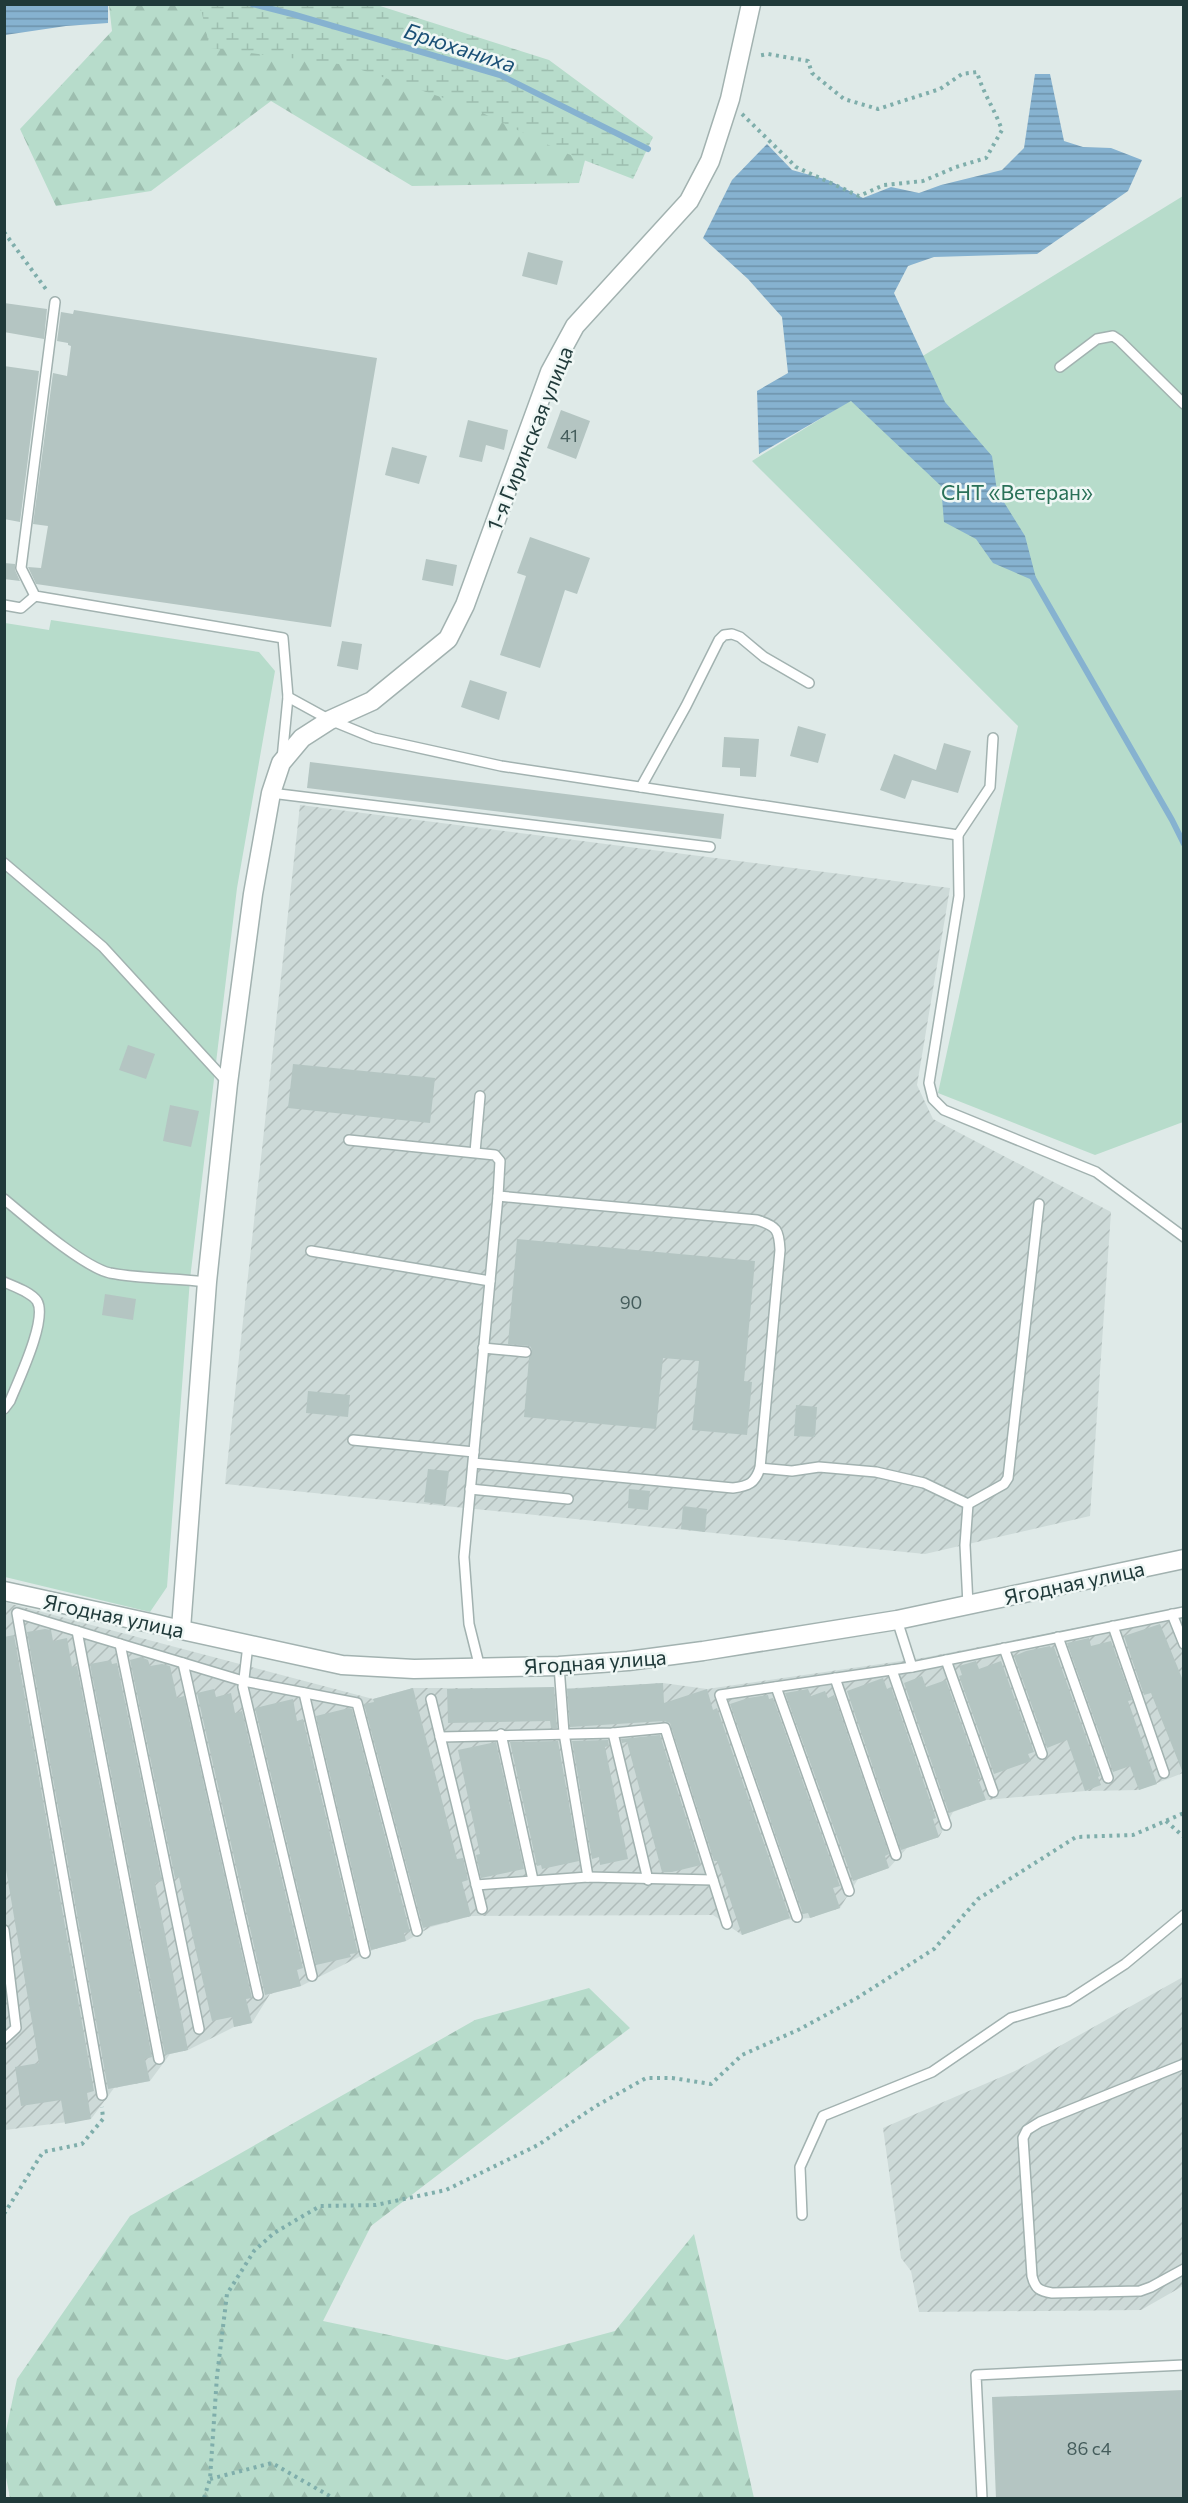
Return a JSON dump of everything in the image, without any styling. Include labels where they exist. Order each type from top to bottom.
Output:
[{"type":"street","name":"1-я Гиринская улица","points":[[281,763],[302,738],[330,720],[372,701],[448,639],[465,604],[550,372],[575,326],[689,201],[711,161],[730,99],[751,4]]},
{"type":"street","points":[[181,1629],[207,1282],[228,1083],[253,894],[271,793],[281,763]]},
{"type":"street","name":"Ягодная улица","points":[[4,1591],[342,1665],[414,1669],[559,1666],[682,1654],[897,1620],[1184,1559]]},
{"type":"lane","points":[[34,596],[21,568],[55,302]]},
{"type":"lane","points":[[1060,367],[1097,339],[1113,336],[1184,404]]},
{"type":"lane","points":[[4,605],[21,608],[34,596]]},
{"type":"lane","points":[[34,596],[283,638],[288,697],[281,763]]},
{"type":"lane","points":[[641,787],[686,706],[718,640],[724,635],[732,634],[740,637],[764,657],[809,683]]},
{"type":"lane","points":[[288,697],[330,720],[374,738],[501,766],[958,835]]},
{"type":"lane","points":[[993,738],[990,787],[958,835],[959,896],[930,1083],[933,1099],[944,1110],[1096,1172],[1184,1237]]},
{"type":"lane","points":[[271,793],[710,848]]},
{"type":"lane","points":[[4,863],[103,947],[228,1083]]},
{"type":"lane","points":[[475,1152],[480,1096]]},
{"type":"lane","points":[[349,1140],[475,1152],[495,1155],[500,1161],[464,1557],[469,1624],[480,1668]]},
{"type":"lane","points":[[472,1463],[733,1488],[746,1486],[756,1479],[760,1468],[780,1250],[780,1234],[771,1224],[758,1220],[498,1196]]},
{"type":"lane","points":[[4,1199],[90,1264],[108,1272],[207,1282]]},
{"type":"lane","points":[[968,1504],[1004,1484],[1008,1478],[1039,1204]]},
{"type":"lane","points":[[311,1251],[490,1281]]},
{"type":"lane","points":[[4,1282],[36,1299],[41,1310],[39,1324],[10,1401],[4,1410]]},
{"type":"lane","points":[[483,1348],[526,1352]]},
{"type":"lane","points":[[353,1440],[474,1452]]},
{"type":"lane","points":[[760,1468],[792,1470],[819,1467],[876,1472],[924,1483],[968,1504]]},
{"type":"lane","points":[[470,1489],[568,1499]]},
{"type":"lane","points":[[968,1504],[965,1545],[968,1605]]},
{"type":"lane","points":[[797,1917],[720,1695],[892,1670],[1184,1612]]},
{"type":"lane","points":[[102,2095],[17,1613],[243,1681],[357,1703],[417,1931]]},
{"type":"lane","points":[[1172,1614],[1184,1644]]},
{"type":"lane","points":[[897,1620],[912,1666]]},
{"type":"lane","points":[[1113,1626],[1164,1773]]},
{"type":"lane","points":[[77,1631],[159,2060]]},
{"type":"lane","points":[[1058,1637],[1108,1778]]},
{"type":"lane","points":[[120,1644],[199,2030]]},
{"type":"lane","points":[[248,1645],[243,1687],[312,1977]]},
{"type":"lane","points":[[1004,1648],[1042,1754]]},
{"type":"lane","points":[[946,1660],[993,1792]]},
{"type":"lane","points":[[183,1663],[258,1995]]},
{"type":"lane","points":[[559,1666],[564,1733],[588,1877]]},
{"type":"lane","points":[[892,1670],[946,1825]]},
{"type":"lane","points":[[835,1678],[896,1855]]},
{"type":"lane","points":[[776,1687],[849,1891]]},
{"type":"lane","points":[[304,1693],[365,1953]]},
{"type":"lane","points":[[431,1699],[482,1909]]},
{"type":"lane","points":[[440,1737],[613,1733],[665,1728],[727,1924]]},
{"type":"lane","points":[[613,1733],[648,1880]]},
{"type":"lane","points":[[501,1734],[533,1880]]},
{"type":"lane","points":[[476,1886],[588,1877],[713,1880]]},
{"type":"lane","points":[[802,2214],[800,2167],[823,2116],[932,2072],[1011,2018],[1068,2001],[1125,1964],[1184,1915]]},
{"type":"lane","points":[[4,1930],[16,2028],[4,2039]]},
{"type":"lane","points":[[1184,2064],[1040,2122],[1027,2130],[1023,2138],[1032,2276],[1034,2284],[1040,2291],[1052,2293],[1140,2290],[1151,2288],[1184,2269]]},
{"type":"lane","points":[[982,2499],[976,2375],[1184,2365]]},
{"type":"path","points":[[730,99],[740,112],[796,167],[859,196],[884,185],[923,181],[956,167],[986,158],[1002,130],[995,111],[984,95],[977,72],[962,74],[940,88],[878,109],[844,99],[812,73],[808,61],[768,54],[739,59]]},
{"type":"path","points":[[4,232],[55,302]]},
{"type":"path","points":[[204,2499],[210,2479],[217,2376],[227,2294],[254,2251],[274,2233],[320,2206],[376,2205],[446,2190],[538,2145],[596,2106],[646,2078],[672,2078],[711,2084],[742,2055],[800,2029],[857,1998],[934,1949],[978,1899],[1076,1837],[1133,1835],[1184,1813]]},
{"type":"path","points":[[1166,1821],[1184,1836]]},
{"type":"path","points":[[4,2214],[43,2152],[82,2144],[104,2119],[102,2095]]},
{"type":"path","points":[[210,2479],[272,2463],[333,2499]]},
{"type":"shaded area","points":[[300,805],[950,888],[917,1085],[933,1119],[1111,1212],[1090,1516],[925,1554],[225,1484]]},
{"type":"shaded area","points":[[4,1602],[373,1699],[413,1688],[575,1688],[663,1683],[707,1689],[922,1658],[1183,1607],[1183,1773],[1139,1790],[1085,1791],[986,1800],[953,1812],[939,1837],[907,1848],[889,1868],[858,1879],[840,1908],[810,1918],[784,1920],[742,1935],[713,1915],[471,1916],[431,1927],[406,1941],[375,1949],[301,1986],[270,1994],[252,2023],[234,2027],[188,2050],[170,2054],[150,2081],[114,2088],[91,2119],[5,2130]]},
{"type":"shaded area","points":[[1183,1977],[1183,2286],[1141,2310],[919,2312],[911,2271],[901,2258],[883,2128],[1015,2071]]},
{"type":"green space","points":[[287,4],[592,134],[579,183],[412,186],[271,101],[151,191],[56,206],[20,129],[112,31],[109,5]]},
{"type":"green space","points":[[200,5],[377,5],[549,60],[653,137],[633,179],[563,152],[470,107],[347,65],[210,48]]},
{"type":"green space","name":"СНТ «Ветеран»","points":[[1183,196],[1183,1122],[1095,1155],[938,1093],[1018,726],[752,461]]},
{"type":"green space","points":[[51,620],[259,652],[275,671],[237,888],[190,1279],[167,1587],[150,1612],[5,1577],[5,623],[49,630]]},
{"type":"green space","points":[[589,1988],[630,2028],[371,2226],[323,2321],[507,2360],[615,2331],[694,2234],[754,2498],[10,2498],[5,2472],[5,2435],[17,2379],[130,2216],[475,2020]]},
{"type":"water","points":[[5,4],[108,5],[108,23],[66,26],[5,35]]},
{"type":"water","points":[[1035,74],[1050,74],[1064,141],[1083,147],[1111,148],[1142,160],[1128,191],[1037,254],[934,257],[908,266],[894,293],[945,402],[992,456],[997,491],[1025,536],[1037,582],[993,563],[976,539],[944,522],[941,486],[851,401],[759,454],[757,391],[788,373],[782,317],[748,279],[703,238],[732,180],[767,144],[792,170],[828,180],[863,198],[891,187],[919,193],[941,185],[1002,170],[1024,148]]},
{"type":"building","points":[[528,252],[563,261],[557,285],[522,276]]},
{"type":"building","points":[[4,303],[47,309],[44,339],[4,332]]},
{"type":"building","points":[[74,310],[377,358],[331,627],[36,584],[28,567],[41,568],[48,526],[33,524],[53,373],[67,376],[71,346],[68,343],[57,341],[61,312],[73,314]]},
{"type":"building","points":[[4,366],[39,371],[20,522],[4,519]]},
{"type":"building","points":[[561,410],[590,421],[576,459],[547,448]]},
{"type":"building","points":[[468,420],[508,430],[504,450],[486,445],[482,462],[459,457]]},
{"type":"building","points":[[392,447],[427,456],[419,484],[385,475]]},
{"type":"building","points":[[530,537],[590,558],[577,594],[565,590],[540,668],[500,655],[526,576],[517,573]]},
{"type":"building","points":[[426,559],[457,565],[453,586],[422,580]]},
{"type":"building","points":[[4,563],[15,564],[20,581],[4,579]]},
{"type":"building","points":[[342,641],[362,644],[358,670],[337,666]]},
{"type":"building","points":[[470,680],[507,692],[499,720],[461,707]]},
{"type":"building","points":[[798,726],[826,734],[818,763],[790,756]]},
{"type":"building","points":[[724,737],[759,739],[756,777],[740,776],[740,768],[722,767]]},
{"type":"building","points":[[944,743],[971,751],[958,793],[912,780],[905,799],[880,790],[894,754],[936,770]]},
{"type":"building","points":[[310,762],[724,814],[721,839],[307,788]]},
{"type":"building","points":[[128,1045],[155,1054],[146,1079],[119,1070]]},
{"type":"building","points":[[293,1064],[435,1078],[430,1123],[288,1108]]},
{"type":"building","points":[[170,1105],[199,1111],[191,1147],[163,1141]]},
{"type":"building","points":[[517,1239],[755,1261],[744,1381],[752,1382],[747,1435],[692,1430],[699,1361],[663,1358],[656,1429],[524,1417],[529,1358],[532,1350],[530,1346],[508,1344]]},
{"type":"building","points":[[105,1294],[136,1299],[133,1320],[102,1315]]},
{"type":"building","points":[[308,1391],[350,1395],[348,1417],[306,1413]]},
{"type":"building","points":[[796,1405],[817,1407],[815,1437],[794,1436]]},
{"type":"building","points":[[428,1469],[449,1471],[445,1505],[424,1502]]},
{"type":"building","points":[[629,1489],[650,1491],[648,1510],[628,1508]]},
{"type":"building","points":[[683,1506],[707,1509],[705,1532],[681,1529]]},
{"type":"building","points":[[1160,1624],[1184,1683],[1183,1773],[1151,1693],[1144,1695],[1124,1636]]},
{"type":"building","points":[[51,1630],[53,1641],[67,1638],[72,1667],[77,1666],[152,2057],[145,2059],[150,2081],[108,2089],[27,1632]]},
{"type":"building","points":[[14,1635],[94,2091],[87,2093],[91,2119],[65,2124],[61,2100],[21,2106],[15,2067],[39,2063],[4,1858],[4,1637]]},
{"type":"building","points":[[1089,1638],[1091,1646],[1111,1641],[1132,1700],[1128,1701],[1157,1784],[1139,1790],[1130,1766],[1113,1772],[1067,1643]]},
{"type":"building","points":[[1050,1646],[1054,1647],[1100,1776],[1098,1777],[1101,1785],[1085,1791],[1067,1740],[1047,1748],[1014,1656]]},
{"type":"building","points":[[141,1657],[148,1660],[150,1666],[162,1664],[170,1666],[177,1698],[184,1696],[252,1998],[246,1999],[252,2023],[234,2027],[232,2017],[212,2021],[179,1877],[175,1878],[130,1660]]},
{"type":"building","points":[[111,1660],[112,1664],[117,1663],[162,1881],[155,1883],[188,2050],[165,2055],[90,1664]]},
{"type":"building","points":[[976,1661],[979,1669],[1001,1661],[1034,1752],[1028,1754],[1031,1761],[994,1774],[959,1676],[962,1675],[959,1666]]},
{"type":"building","points":[[922,1676],[926,1687],[946,1680],[981,1779],[978,1779],[986,1800],[949,1813],[904,1683]]},
{"type":"building","points":[[883,1678],[887,1689],[891,1687],[936,1818],[933,1819],[939,1837],[901,1850],[847,1691]]},
{"type":"building","points":[[663,1683],[664,1703],[707,1689],[713,1710],[717,1708],[790,1918],[742,1935],[717,1861],[714,1861],[670,1723],[664,1721],[570,1727],[567,1689]]},
{"type":"building","points":[[554,1687],[557,1728],[551,1728],[550,1721],[448,1723],[447,1689]]},
{"type":"building","points":[[413,1688],[457,1859],[463,1858],[468,1880],[462,1882],[471,1916],[423,1928],[364,1704],[374,1702],[373,1699]]},
{"type":"building","points":[[214,1689],[216,1697],[231,1693],[235,1713],[242,1711],[303,1968],[297,1970],[301,1986],[265,1995],[197,1693]]},
{"type":"building","points":[[808,1689],[811,1696],[825,1691],[828,1698],[834,1695],[889,1854],[885,1856],[889,1868],[853,1881],[785,1693]]},
{"type":"building","points":[[768,1695],[769,1699],[773,1698],[840,1886],[833,1888],[840,1908],[810,1918],[808,1913],[803,1914],[730,1704]]},
{"type":"building","points":[[293,1699],[297,1721],[303,1719],[358,1953],[350,1954],[351,1957],[316,1965],[255,1708]]},
{"type":"building","points":[[352,1709],[410,1932],[404,1933],[406,1941],[371,1950],[316,1716]]},
{"type":"building","points":[[660,1735],[701,1865],[672,1872],[662,1872],[627,1742],[622,1743],[621,1739]]},
{"type":"building","points":[[608,1740],[609,1746],[605,1747],[628,1859],[600,1865],[599,1857],[592,1859],[572,1741]]},
{"type":"building","points":[[558,1741],[579,1861],[542,1869],[541,1865],[537,1866],[510,1742]]},
{"type":"building","points":[[496,1742],[524,1869],[481,1878],[476,1855],[480,1854],[458,1750]]},
{"type":"building","points":[[1184,2390],[1184,2499],[996,2499],[992,2397]]},
{"type":"waterway","name":"Брюханиха","points":[[252,4],[500,75],[648,149]]},
{"type":"waterway","points":[[1033,578],[1184,844]]}]
